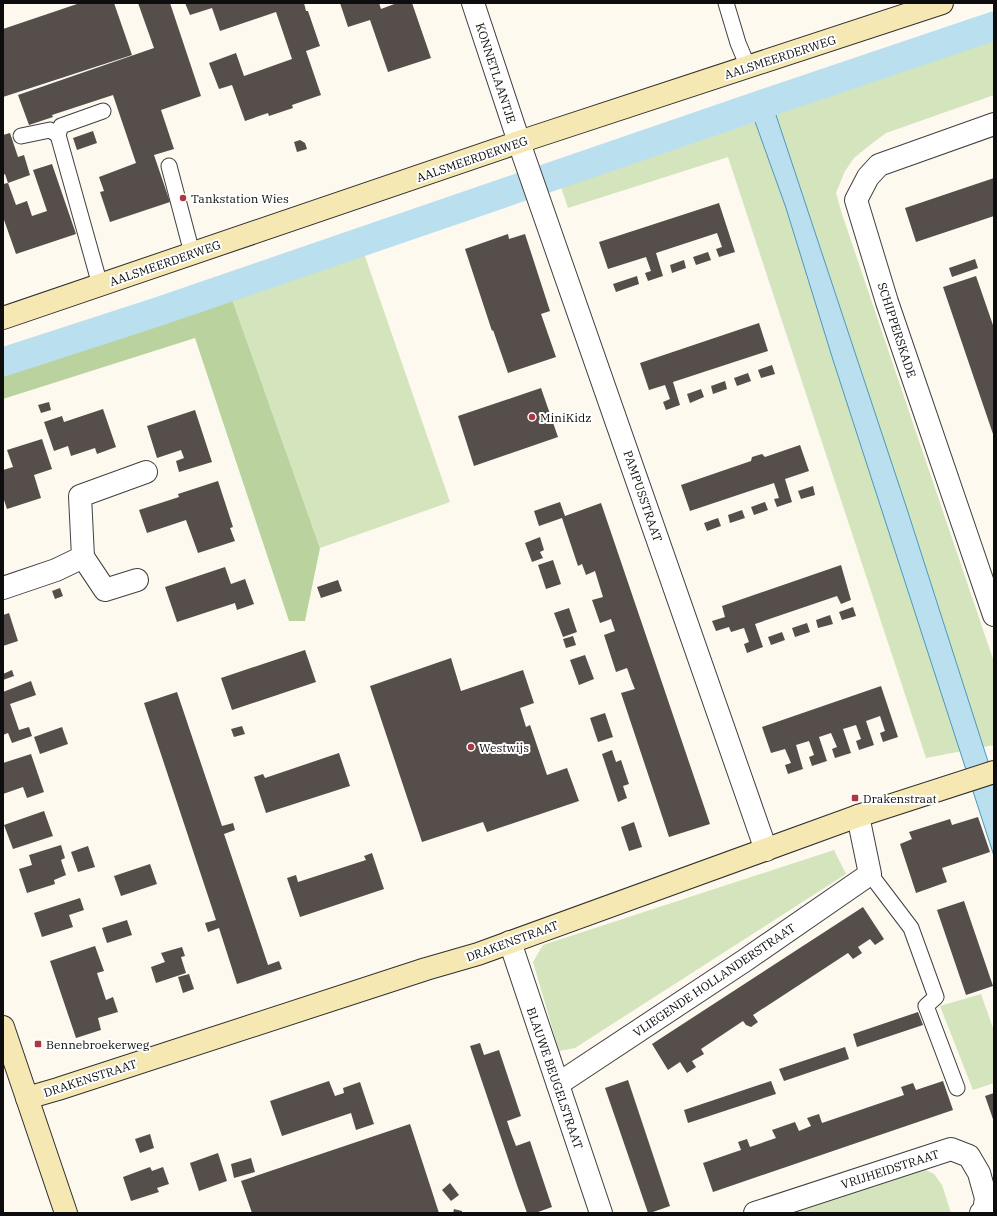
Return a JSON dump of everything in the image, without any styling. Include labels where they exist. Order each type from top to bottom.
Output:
[{"type":"street","name":"KONNETLAANTJE","points":[[473,3],[522,150]]},
{"type":"street","name":"AALSMEERDERWEG","points":[[3,318],[192,253],[522,150],[748,67],[942,3]]},
{"type":"street","name":"SCHIPPERSKADE","points":[[994,124],[879,165],[868,177],[856,200],[887,302],[994,615]]},
{"type":"street","name":"PAMPUSSTRAAT","points":[[522,150],[766,850]]},
{"type":"street","points":[[137,580],[105,590],[83,557],[80,496],[146,472]]},
{"type":"street","points":[[3,588],[56,570],[83,557]]},
{"type":"street","name":"DRAKENSTRAAT","points":[[27,1098],[426,969],[478,954],[858,816],[994,772]]},
{"type":"street","points":[[858,816],[870,874]]},
{"type":"street","name":"VLIEGENDE HOLLANDERSTRAAT","points":[[558,1084],[744,961],[870,874]]},
{"type":"street","name":"BLAUWE BEUGELSTRAAT","points":[[510,942],[601,1213]]},
{"type":"street","points":[[3,1027],[66,1213]]},
{"type":"street","name":"VRIJHEIDSTRAAT","points":[[755,1213],[951,1149],[969,1156],[979,1173],[986,1198],[983,1212]]},
{"type":"lane","points":[[726,3],[738,43],[748,67]]},
{"type":"lane","points":[[100,285],[58,135],[61,126],[103,111]]},
{"type":"lane","points":[[21,136],[50,130],[58,135]]},
{"type":"lane","points":[[169,166],[192,253]]},
{"type":"lane","points":[[870,874],[911,928],[936,997],[926,1006],[957,1088]]},
{"type":"green space","points":[[994,25],[994,95],[886,133],[854,158],[845,171],[836,193],[994,662],[994,745],[926,758],[728,157],[568,208],[560,184],[554,174],[781,99]]},
{"type":"green space","points":[[360,242],[450,502],[320,548],[227,285]]},
{"type":"green space","points":[[227,285],[320,548],[305,621],[289,621],[195,338],[3,399],[3,361]]},
{"type":"green space","points":[[834,850],[846,874],[575,1048],[559,1051],[533,962],[543,945]]},
{"type":"green space","points":[[981,994],[994,1031],[994,1083],[973,1090],[940,1006]]},
{"type":"green space","points":[[922,1168],[934,1174],[942,1185],[951,1213],[766,1213]]},
{"type":"water","points":[[774,109],[907,509],[994,780],[994,856],[833,360],[786,208],[753,116]]},
{"type":"building","points":[[80,3],[114,3],[132,55],[3,97],[3,29]]},
{"type":"building","points":[[138,3],[170,3],[201,96],[161,110],[174,149],[154,155],[170,202],[110,222],[100,192],[104,191],[99,177],[136,163],[113,95],[52,115],[53,117],[29,125],[18,95],[154,48]]},
{"type":"building","points":[[185,3],[304,3],[320,46],[306,51],[321,95],[292,105],[293,108],[269,116],[268,113],[245,121],[232,85],[219,89],[209,63],[236,53],[244,76],[292,59],[276,12],[220,31],[212,8],[190,15]]},
{"type":"building","points":[[340,3],[379,3],[381,9],[397,3],[412,3],[431,58],[388,72],[370,20],[348,27]]},
{"type":"building","points":[[93,131],[97,143],[77,150],[73,138]]},
{"type":"building","points":[[10,133],[18,157],[24,155],[30,175],[8,183],[5,174],[3,175],[3,135]]},
{"type":"building","points":[[300,140],[305,143],[307,149],[297,152],[294,142]]},
{"type":"building","points":[[52,164],[76,234],[16,254],[3,217],[3,184],[8,183],[16,205],[27,201],[32,216],[47,211],[33,170]]},
{"type":"building","points":[[994,178],[994,216],[916,242],[905,208]]},
{"type":"building","points":[[719,203],[735,252],[719,257],[716,249],[722,247],[717,233],[656,253],[663,276],[648,281],[645,273],[651,271],[646,257],[608,269],[599,242]]},
{"type":"building","points":[[508,234],[509,239],[525,234],[550,311],[541,314],[556,357],[508,373],[493,330],[492,331],[465,249]]},
{"type":"building","points":[[708,252],[711,260],[696,265],[693,257]]},
{"type":"building","points":[[975,259],[978,268],[952,277],[949,268]]},
{"type":"building","points":[[684,260],[686,268],[672,273],[670,265]]},
{"type":"building","points":[[637,276],[639,284],[616,292],[613,284]]},
{"type":"building","points":[[976,276],[994,328],[994,437],[943,287]]},
{"type":"building","points":[[759,323],[768,351],[673,382],[680,405],[666,410],[663,402],[670,399],[665,385],[649,390],[640,363]]},
{"type":"building","points":[[772,365],[775,374],[761,378],[758,370]]},
{"type":"building","points":[[748,373],[751,381],[737,386],[734,378]]},
{"type":"building","points":[[725,381],[727,389],[713,394],[711,386]]},
{"type":"building","points":[[541,388],[558,437],[474,466],[458,416]]},
{"type":"building","points":[[701,389],[704,397],[690,403],[687,394]]},
{"type":"building","points":[[49,402],[51,410],[41,413],[38,405]]},
{"type":"building","points":[[103,409],[116,447],[97,454],[95,448],[71,456],[68,446],[54,451],[44,422],[62,416],[64,422]]},
{"type":"building","points":[[195,410],[212,462],[179,472],[176,461],[184,458],[181,450],[157,458],[147,426]]},
{"type":"building","points":[[42,439],[52,469],[34,475],[41,498],[7,509],[3,497],[3,470],[13,467],[7,450]]},
{"type":"building","points":[[800,445],[809,471],[785,479],[792,502],[777,507],[774,499],[779,498],[774,483],[690,511],[681,485],[751,461],[752,457],[762,454],[765,457]]},
{"type":"building","points":[[218,481],[233,527],[230,528],[235,541],[198,553],[186,520],[147,533],[139,510],[179,497],[178,494]]},
{"type":"building","points":[[813,486],[815,495],[801,499],[798,491]]},
{"type":"building","points":[[560,502],[565,516],[601,503],[710,824],[669,837],[621,693],[635,689],[627,668],[616,672],[604,635],[615,631],[611,619],[600,623],[592,600],[603,597],[595,571],[586,575],[582,564],[578,566],[562,518],[539,526],[534,511]]},
{"type":"building","points":[[765,502],[768,510],[754,515],[751,507]]},
{"type":"building","points":[[742,510],[745,518],[730,523],[728,515]]},
{"type":"building","points":[[718,518],[721,526],[707,531],[704,523]]},
{"type":"building","points":[[540,537],[544,550],[540,552],[543,558],[532,562],[525,543]]},
{"type":"building","points":[[553,560],[561,584],[546,589],[538,565]]},
{"type":"building","points":[[841,565],[851,600],[841,604],[837,596],[755,624],[763,647],[747,653],[744,644],[749,642],[744,628],[731,632],[729,627],[716,631],[712,621],[725,617],[722,606]]},
{"type":"building","points":[[225,567],[231,584],[245,579],[254,604],[237,610],[235,603],[177,622],[165,587]]},
{"type":"building","points":[[338,580],[342,591],[321,598],[317,587]]},
{"type":"building","points":[[60,588],[63,596],[55,599],[52,591]]},
{"type":"building","points":[[853,607],[856,616],[842,620],[839,612]]},
{"type":"building","points":[[569,608],[577,632],[563,637],[554,613]]},
{"type":"building","points":[[9,613],[18,641],[3,646],[3,615]]},
{"type":"building","points":[[830,615],[833,624],[818,628],[816,620]]},
{"type":"building","points":[[807,623],[810,632],[795,637],[792,628]]},
{"type":"building","points":[[782,632],[785,640],[771,645],[768,637]]},
{"type":"building","points":[[573,636],[576,645],[566,648],[563,639]]},
{"type":"building","points":[[305,650],[316,682],[232,710],[221,678]]},
{"type":"building","points":[[585,655],[594,679],[579,685],[570,660]]},
{"type":"building","points":[[451,658],[461,691],[523,670],[534,703],[520,708],[526,727],[530,725],[547,775],[567,768],[579,801],[487,832],[483,822],[422,842],[370,686]]},
{"type":"building","points":[[12,670],[14,676],[3,680],[3,674]]},
{"type":"building","points":[[31,681],[36,695],[10,704],[19,730],[29,727],[32,736],[12,743],[8,733],[3,735],[3,692]]},
{"type":"building","points":[[881,686],[898,737],[883,742],[880,733],[885,731],[880,716],[866,721],[874,745],[859,750],[856,741],[861,739],[856,725],[843,729],[851,753],[835,758],[832,749],[837,747],[831,733],[819,737],[827,761],[812,766],[809,757],[814,755],[809,741],[796,745],[803,769],[788,774],[785,765],[791,763],[785,749],[771,753],[762,727]]},
{"type":"building","points":[[177,692],[222,826],[233,823],[235,830],[224,834],[268,965],[279,961],[282,969],[237,984],[219,928],[208,932],[205,923],[216,920],[144,703]]},
{"type":"building","points":[[605,713],[613,737],[598,742],[590,718]]},
{"type":"building","points":[[242,726],[245,734],[234,737],[231,729]]},
{"type":"building","points":[[62,727],[68,744],[40,754],[34,737]]},
{"type":"building","points":[[612,750],[616,762],[621,760],[629,784],[623,786],[627,798],[618,802],[602,754]]},
{"type":"building","points":[[339,753],[350,786],[266,813],[254,777],[263,774],[265,778]]},
{"type":"building","points":[[31,754],[44,792],[27,798],[23,787],[3,794],[3,763]]},
{"type":"building","points":[[44,811],[53,836],[13,849],[4,825]]},
{"type":"building","points":[[978,817],[990,852],[942,868],[947,882],[916,893],[900,844],[912,839],[909,832],[950,819],[952,825]]},
{"type":"building","points":[[634,822],[642,847],[629,851],[621,827]]},
{"type":"building","points":[[61,845],[65,858],[61,860],[66,875],[54,880],[55,884],[27,893],[19,869],[32,865],[29,855]]},
{"type":"building","points":[[88,846],[95,867],[78,872],[71,852]]},
{"type":"building","points":[[372,853],[384,889],[300,917],[287,878],[296,875],[298,882],[366,860],[364,856]]},
{"type":"building","points":[[150,864],[157,884],[121,896],[114,876]]},
{"type":"building","points":[[80,898],[84,910],[69,915],[73,927],[42,937],[34,913]]},
{"type":"building","points":[[964,901],[993,986],[966,995],[937,910]]},
{"type":"building","points":[[863,907],[884,939],[875,945],[870,939],[858,947],[862,953],[853,959],[848,953],[753,1015],[758,1022],[751,1027],[746,1025],[743,1021],[701,1049],[704,1054],[692,1061],[696,1067],[687,1073],[680,1062],[668,1070],[652,1044]]},
{"type":"building","points":[[127,920],[132,935],[107,943],[102,928]]},
{"type":"building","points":[[95,946],[104,971],[97,973],[106,1000],[113,997],[118,1012],[98,1018],[101,1030],[76,1038],[50,961]]},
{"type":"building","points":[[182,947],[185,956],[181,957],[186,973],[156,983],[151,967],[165,962],[161,953]]},
{"type":"building","points":[[189,974],[194,989],[183,993],[178,977]]},
{"type":"building","points":[[918,1012],[923,1025],[857,1047],[853,1034]]},
{"type":"building","points":[[480,1043],[484,1055],[499,1050],[521,1116],[507,1121],[511,1133],[516,1146],[530,1141],[552,1207],[538,1213],[527,1213],[518,1188],[470,1046]]},
{"type":"building","points":[[845,1047],[849,1059],[784,1081],[779,1069]]},
{"type":"building","points":[[628,1080],[670,1206],[650,1213],[648,1213],[605,1088]]},
{"type":"building","points":[[329,1081],[335,1096],[344,1093],[343,1088],[360,1082],[374,1124],[356,1130],[351,1113],[282,1136],[270,1101]]},
{"type":"building","points":[[771,1081],[776,1094],[688,1123],[684,1110]]},
{"type":"building","points":[[943,1081],[953,1110],[713,1192],[703,1163],[741,1150],[738,1142],[747,1139],[750,1147],[776,1138],[772,1130],[795,1122],[799,1131],[811,1126],[807,1118],[819,1114],[822,1123],[904,1095],[901,1087],[913,1083],[916,1090]]},
{"type":"building","points":[[994,1093],[994,1122],[985,1096]]},
{"type":"building","points":[[410,1124],[439,1213],[252,1213],[241,1181]]},
{"type":"building","points":[[150,1134],[154,1148],[140,1153],[135,1139]]},
{"type":"building","points":[[218,1153],[227,1181],[199,1191],[190,1163]]},
{"type":"building","points":[[251,1158],[255,1172],[234,1178],[231,1164]]},
{"type":"building","points":[[150,1167],[152,1171],[163,1167],[169,1184],[157,1188],[159,1192],[131,1201],[123,1177]]},
{"type":"building","points":[[450,1183],[459,1195],[451,1201],[442,1190]]},
{"type":"building","points":[[454,1209],[462,1211],[462,1213],[453,1213]]},
{"type":"waterway","points":[[3,362],[160,311],[994,26]]},
{"type":"place","name":"Tankstation Wies","points":[[183,198]]},
{"type":"place","name":"MiniKidz","points":[[532,417]]},
{"type":"place","name":"Westwijs","points":[[471,747]]},
{"type":"place","name":"Drakenstraat","points":[[855,798]]},
{"type":"place","name":"Bennebroekerweg","points":[[38,1044]]}]
